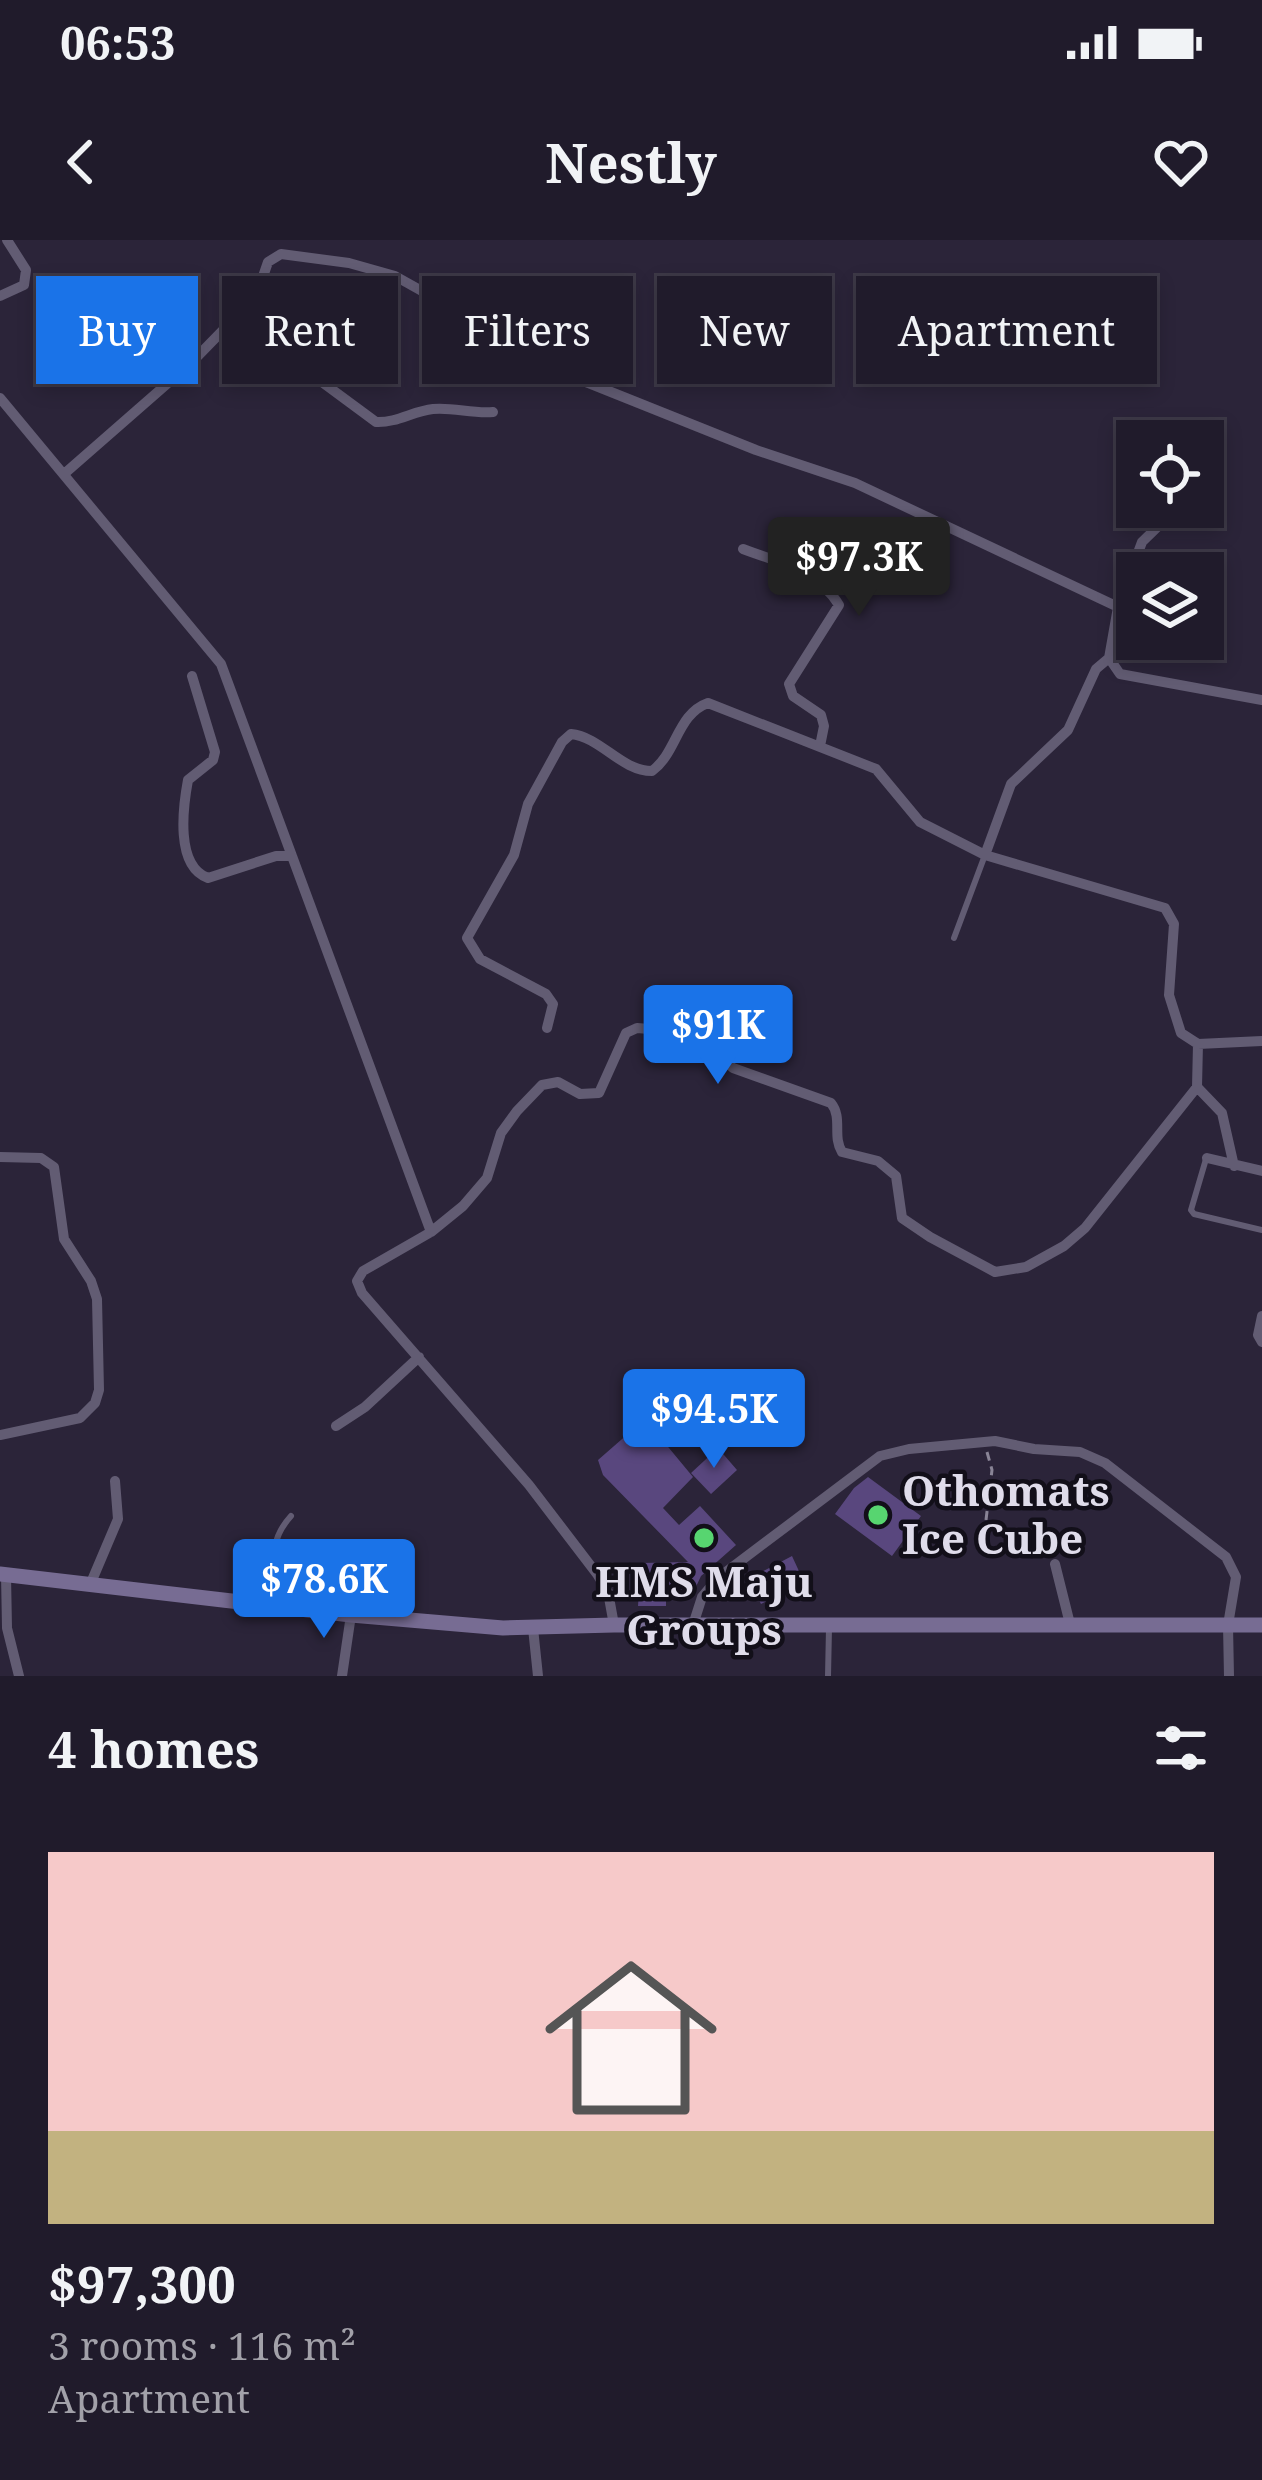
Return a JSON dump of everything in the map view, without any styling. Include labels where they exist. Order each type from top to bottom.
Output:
[{"type":"street","points":[[0,296],[24,285],[26,270],[7,240]]},
{"type":"street","points":[[266,276],[274,257],[271,240]]},
{"type":"street","points":[[274,257],[349,263],[395,276],[580,380],[735,442],[855,482],[1116,607]]},
{"type":"street","points":[[64,474],[192,362],[222,327]]},
{"type":"street","points":[[325,384],[376,422],[400,421],[434,409],[493,412]]},
{"type":"street","points":[[0,398],[221,664],[431,1232]]},
{"type":"street","points":[[1138,552],[1156,528]]},
{"type":"street","points":[[743,549],[807,573],[839,605],[789,684],[790,693],[821,715],[820,746]]},
{"type":"street","points":[[985,855],[1011,784],[1068,730],[1096,669],[1109,658],[1116,619]]},
{"type":"street","points":[[1109,658],[1120,674],[1262,700]]},
{"type":"street","points":[[192,676],[214,752],[213,760],[188,780],[184,827],[191,864],[197,874],[208,878],[276,856],[292,856]]},
{"type":"street","points":[[547,1028],[554,1004],[546,994],[480,959],[467,938],[514,855],[528,804],[566,737],[581,735],[634,769],[652,771],[664,759],[688,715],[708,703],[876,769],[920,822],[985,855],[1166,908],[1174,924],[1169,957],[1174,1019],[1181,1033],[1198,1044],[1262,1041]]},
{"type":"street","points":[[614,1625],[608,1592],[597,1574],[529,1485],[362,1293],[357,1281],[363,1271],[431,1232],[463,1206],[487,1178],[501,1133],[535,1091],[558,1082],[580,1094],[599,1093],[626,1033],[638,1028],[694,1035],[733,1068],[831,1103],[838,1118],[836,1142],[842,1152],[878,1161],[896,1176],[902,1218],[995,1272],[1026,1267],[1077,1237],[1196,1087],[1198,1044]]},
{"type":"street","points":[[1196,1087],[1222,1113],[1234,1166]]},
{"type":"street","points":[[0,1156],[41,1159],[54,1167],[64,1239],[97,1299],[101,1366],[95,1403],[80,1418],[0,1435]]},
{"type":"street","points":[[1207,1158],[1262,1171]]},
{"type":"street","points":[[1262,1316],[1258,1335],[1262,1342]]},
{"type":"street","points":[[336,1426],[365,1407],[419,1357]]},
{"type":"street","points":[[693,1625],[702,1598],[718,1578],[865,1465],[892,1452],[985,1442],[1080,1452],[1128,1479],[1226,1557],[1233,1567],[1234,1595],[1228,1625],[1228,1676]]},
{"type":"street","points":[[90,1585],[118,1519],[115,1480]]},
{"type":"street","points":[[1055,1564],[1070,1624]]},
{"type":"street","points":[[19,1676],[7,1628],[3,1575],[455,1626],[1262,1625]]},
{"type":"street","points":[[342,1676],[352,1615]]},
{"type":"street","points":[[533,1628],[538,1676]]},
{"type":"lane","points":[[954,938],[985,855]]},
{"type":"lane","points":[[1207,1158],[1191,1210],[1194,1214],[1262,1230]]},
{"type":"lane","points":[[279,1606],[275,1537],[291,1516]]},
{"type":"lane","points":[[275,1566],[294,1563],[313,1570],[323,1587],[325,1611]]},
{"type":"lane","points":[[828,1676],[830,1624]]},
{"type":"path","points":[[985,1442],[992,1470],[986,1520],[994,1528],[1016,1532],[1055,1564]]},
{"type":"building","points":[[645,1419],[693,1477],[663,1508],[679,1525],[700,1506],[736,1545],[701,1576],[694,1591],[687,1597],[666,1597],[666,1606],[638,1606],[641,1563],[688,1562],[603,1475],[598,1460]]},
{"type":"building","points":[[718,1448],[737,1470],[711,1494],[691,1473]]},
{"type":"building","name":"Othomats Ice Cube","points":[[868,1477],[921,1516],[892,1556],[835,1514]]},
{"type":"building","points":[[792,1556],[804,1582],[761,1604],[748,1579]]},
{"type":"place","name":"Othomats Ice Cube","points":[[878,1515]]},
{"type":"place","name":"HMS Maju Groups","points":[[704,1538]]}]
